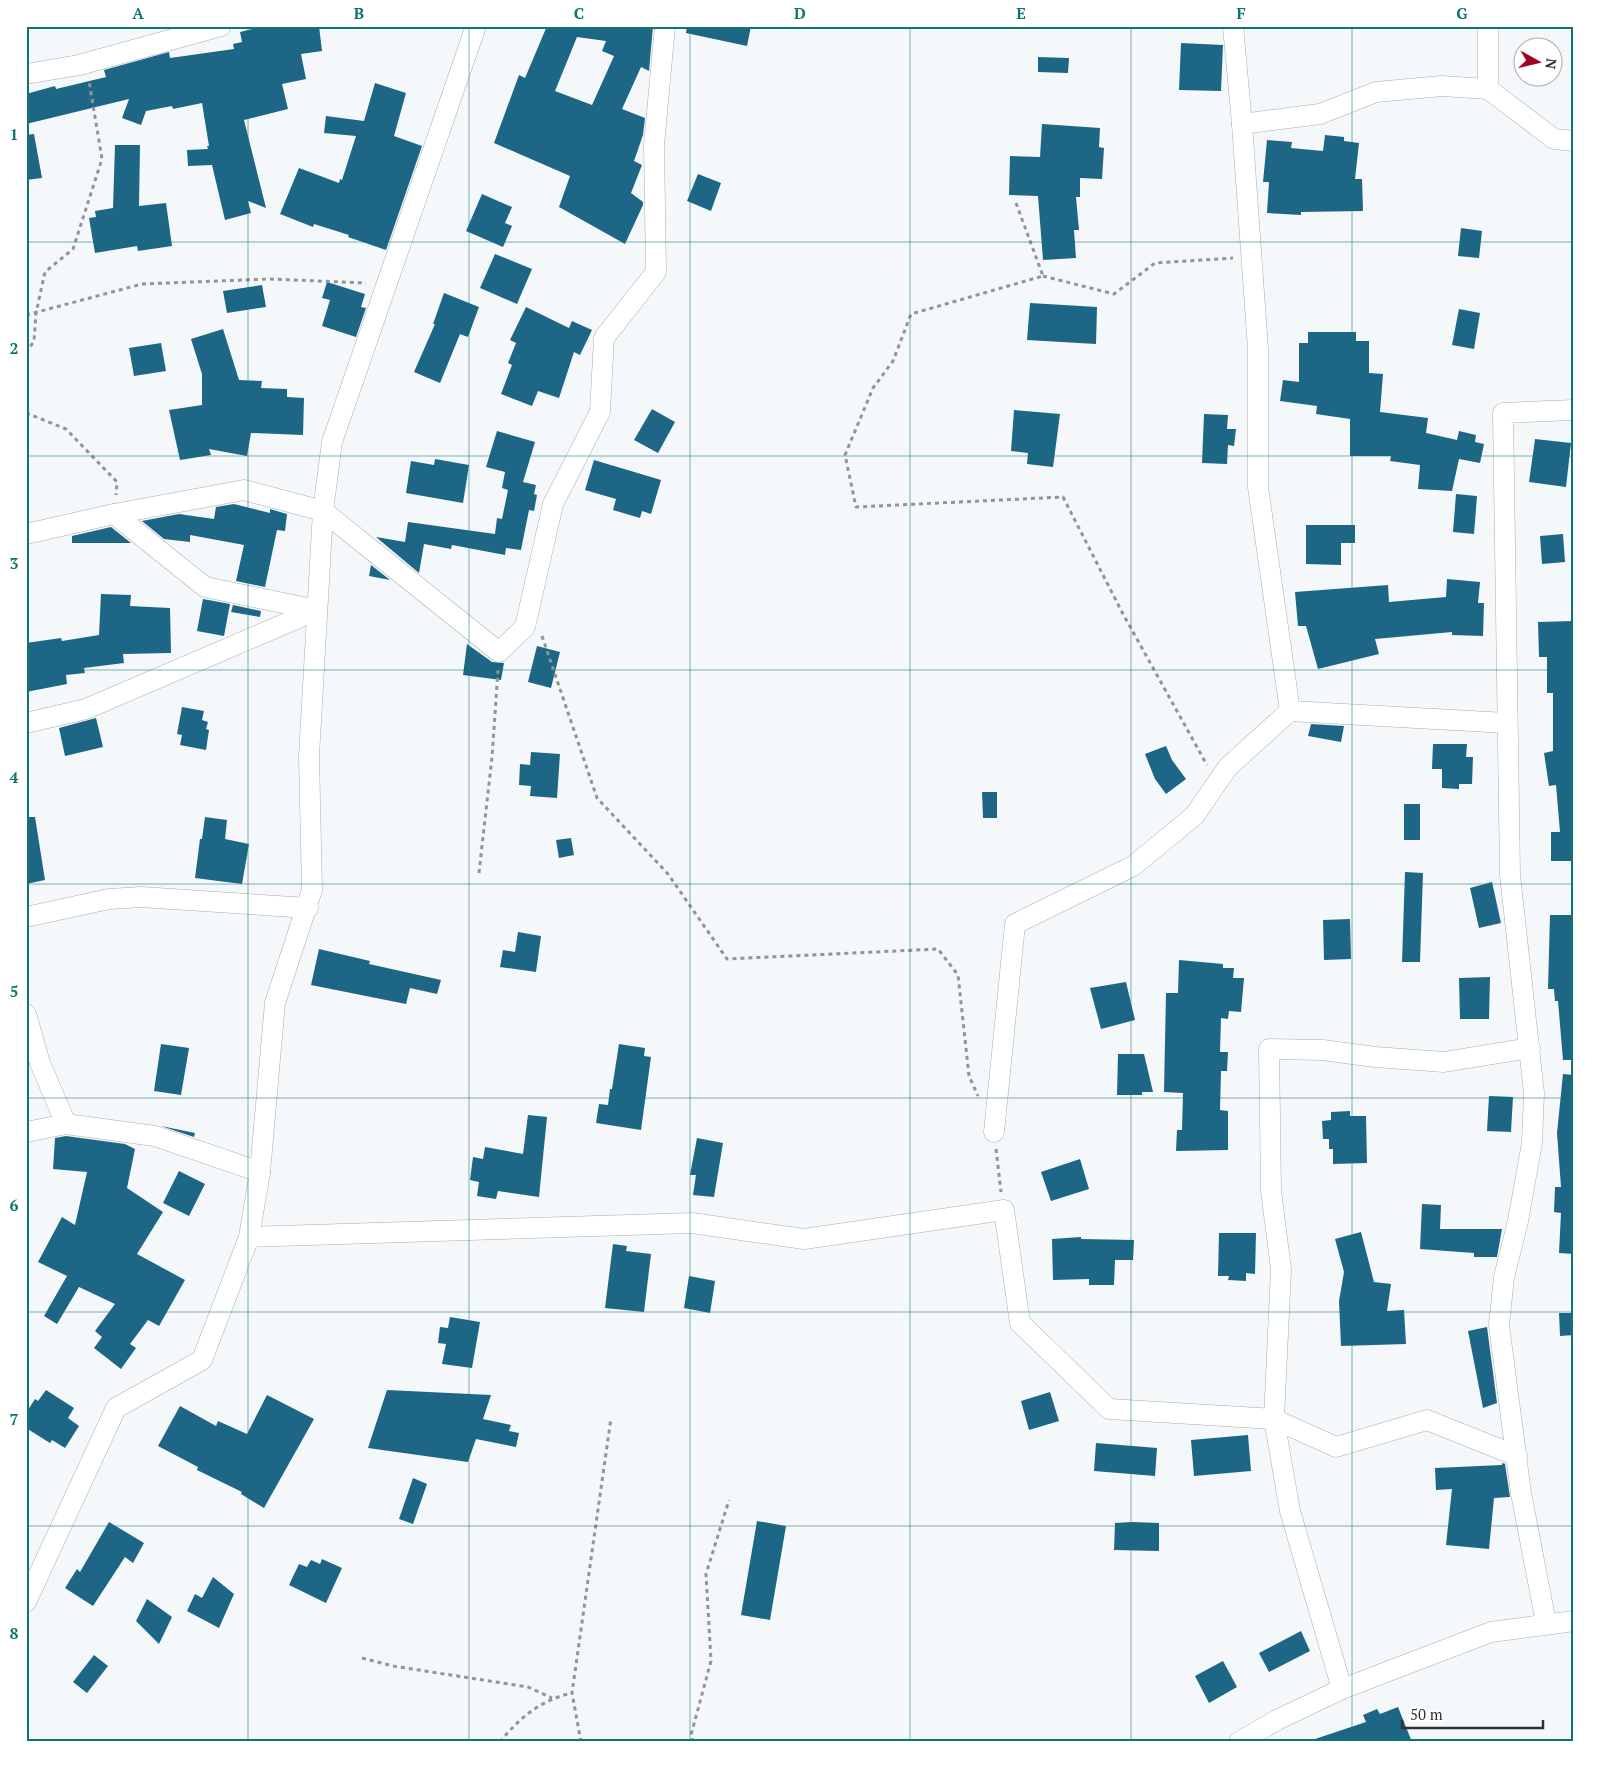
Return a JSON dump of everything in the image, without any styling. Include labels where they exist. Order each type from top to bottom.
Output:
[{"type":"street","points":[[26,74],[85,63],[221,26]]},
{"type":"street","points":[[26,1602],[116,1408],[202,1360],[248,1237],[260,1172],[275,1003],[308,908],[312,890],[309,756],[323,511],[332,442],[476,26]]},
{"type":"street","points":[[26,534],[114,514],[244,490],[323,511],[500,652],[525,627],[553,504],[600,412],[604,338],[656,272],[654,145],[665,26]]},
{"type":"street","points":[[1233,26],[1258,349],[1258,487],[1290,711]]},
{"type":"street","points":[[1488,26],[1488,89]]},
{"type":"street","points":[[1242,124],[1320,114],[1376,92],[1442,86],[1488,89],[1554,139],[1574,141]]},
{"type":"street","points":[[1546,1623],[1516,1456],[1499,1325],[1504,1277],[1515,1236],[1532,1143],[1534,1093],[1510,875],[1503,413],[1574,410]]},
{"type":"street","points":[[114,514],[205,588],[317,610]]},
{"type":"street","points":[[26,722],[86,709],[317,610]]},
{"type":"street","points":[[994,1132],[1015,924],[1133,866],[1194,816],[1228,767],[1290,711],[1507,723]]},
{"type":"street","points":[[26,917],[109,900],[141,897],[308,908]]},
{"type":"street","points":[[26,1014],[40,1063],[66,1124]]},
{"type":"street","points":[[1342,1689],[1290,1511],[1274,1418],[1281,1269],[1271,1191],[1269,1049],[1323,1050],[1375,1058],[1444,1062],[1530,1048]]},
{"type":"street","points":[[26,1132],[66,1124],[155,1136],[260,1172]]},
{"type":"street","points":[[248,1237],[692,1223],[804,1239],[1004,1210],[1020,1323],[1108,1409],[1274,1418],[1336,1447],[1428,1420],[1516,1456]]},
{"type":"street","points":[[1239,1742],[1277,1720],[1342,1689],[1491,1632],[1546,1623],[1574,1621]]},
{"type":"path","points":[[26,353],[34,341],[36,313],[45,272],[73,249],[102,159],[85,63]]},
{"type":"path","points":[[1016,203],[1043,276]]},
{"type":"path","points":[[1217,784],[1123,614],[1063,497],[856,507],[845,454],[873,388],[893,361],[911,314],[1043,276],[1114,294],[1155,263],[1250,256]]},
{"type":"path","points":[[26,315],[142,284],[269,279],[387,284]]},
{"type":"path","points":[[26,413],[66,429],[117,482],[114,514]]},
{"type":"path","points":[[540,630],[597,798],[668,874],[727,959],[938,949],[958,975],[969,1076],[980,1100]]},
{"type":"path","points":[[479,873],[492,757],[500,652]]},
{"type":"path","points":[[994,1132],[1004,1210]]},
{"type":"path","points":[[581,1742],[572,1693],[611,1418]]},
{"type":"path","points":[[693,1742],[692,1735],[711,1662],[706,1574],[730,1500]]},
{"type":"path","points":[[362,1658],[393,1666],[528,1687],[552,1698]]},
{"type":"path","points":[[500,1742],[529,1712],[552,1698],[572,1693]]},
{"type":"building","points":[[264,26],[319,26],[322,51],[301,54],[306,79],[282,84],[288,109],[244,120],[266,208],[248,201],[251,213],[225,220],[212,165],[188,166],[187,150],[208,149],[207,146],[209,146],[202,103],[173,109],[172,106],[146,111],[141,125],[122,118],[129,99],[26,124],[26,94],[55,86],[56,89],[106,77],[104,70],[169,52],[170,58],[234,49],[233,44],[242,42],[240,32]]},
{"type":"building","points":[[547,26],[653,26],[649,71],[641,67],[622,109],[645,118],[643,135],[634,161],[642,165],[631,193],[643,202],[643,205],[625,244],[559,207],[570,176],[494,143],[519,75],[525,78]],"holes":[[[577,37],[606,41],[602,51],[614,56],[592,105],[555,91]]]},
{"type":"building","points":[[687,26],[751,26],[747,46],[686,33]]},
{"type":"building","points":[[1181,43],[1223,45],[1221,91],[1179,90]]},
{"type":"building","points":[[1038,57],[1069,58],[1068,73],[1038,72]]},
{"type":"building","points":[[375,83],[406,93],[394,136],[422,146],[386,250],[348,237],[349,235],[314,224],[313,227],[280,214],[299,168],[339,183],[340,179],[342,180],[356,136],[324,133],[326,116],[364,121]]},
{"type":"building","points":[[1042,124],[1100,128],[1099,147],[1104,148],[1102,179],[1080,178],[1080,197],[1076,197],[1079,230],[1074,230],[1076,258],[1043,260],[1038,196],[1009,195],[1010,156],[1040,157]]},
{"type":"building","points":[[34,134],[42,178],[26,180],[26,135]]},
{"type":"building","points":[[1325,135],[1344,137],[1344,141],[1359,143],[1355,179],[1362,179],[1363,211],[1301,212],[1301,215],[1267,213],[1269,182],[1263,182],[1267,140],[1292,142],[1291,148],[1323,151]]},
{"type":"building","points":[[115,145],[140,145],[139,206],[166,203],[172,246],[138,251],[137,246],[95,253],[89,218],[96,217],[95,211],[113,208]]},
{"type":"building","points":[[698,174],[721,183],[711,211],[687,201]]},
{"type":"building","points":[[482,194],[512,207],[505,223],[512,226],[503,247],[466,231]]},
{"type":"building","points":[[1461,228],[1482,231],[1479,258],[1458,256]]},
{"type":"building","points":[[495,254],[532,269],[517,304],[480,288]]},
{"type":"building","points":[[327,282],[365,294],[361,307],[366,308],[356,337],[322,326],[330,300],[322,298]]},
{"type":"building","points":[[262,285],[266,307],[227,313],[223,291]]},
{"type":"building","points":[[444,293],[479,307],[468,337],[460,334],[440,383],[414,372],[435,324],[433,324]]},
{"type":"building","points":[[1030,303],[1097,307],[1096,344],[1027,340]]},
{"type":"building","points":[[526,307],[569,328],[572,321],[592,330],[580,355],[574,352],[559,398],[538,391],[532,406],[501,394],[512,365],[508,363],[516,343],[510,340]]},
{"type":"building","points":[[1459,309],[1480,313],[1474,349],[1452,345]]},
{"type":"building","points":[[223,329],[239,380],[262,381],[261,388],[287,389],[287,397],[304,398],[303,435],[251,433],[247,456],[209,449],[211,455],[180,460],[169,410],[202,405],[202,374],[191,339]]},
{"type":"building","points":[[1308,332],[1356,332],[1356,341],[1369,341],[1369,373],[1383,374],[1380,412],[1428,418],[1426,433],[1457,440],[1459,431],[1476,435],[1475,442],[1484,444],[1480,463],[1459,459],[1452,491],[1418,489],[1420,465],[1390,461],[1391,456],[1350,456],[1350,419],[1316,414],[1317,406],[1280,401],[1283,380],[1299,382],[1299,343],[1308,343]]},
{"type":"building","points":[[161,343],[166,371],[134,376],[129,348]]},
{"type":"building","points":[[652,409],[675,422],[658,453],[634,440]]},
{"type":"building","points":[[1014,410],[1060,414],[1053,467],[1027,464],[1028,453],[1011,451]]},
{"type":"building","points":[[1204,414],[1228,415],[1227,429],[1236,429],[1234,446],[1228,445],[1227,464],[1202,463]]},
{"type":"building","points":[[497,431],[535,442],[523,482],[536,485],[534,494],[537,495],[534,511],[529,510],[521,550],[506,548],[505,555],[452,545],[451,549],[424,544],[419,573],[376,537],[405,542],[408,522],[495,534],[497,518],[502,519],[508,490],[502,488],[505,472],[486,467]]},
{"type":"building","points":[[1535,439],[1571,443],[1566,487],[1529,482]]},
{"type":"building","points":[[435,459],[469,465],[463,503],[406,493],[411,461],[434,465]]},
{"type":"building","points":[[594,460],[661,480],[651,514],[642,511],[640,518],[613,510],[616,499],[585,490]]},
{"type":"building","points":[[1456,494],[1477,496],[1474,534],[1453,532]]},
{"type":"building","points":[[234,504],[270,513],[270,509],[287,514],[285,531],[277,530],[265,587],[236,581],[244,545],[190,535],[190,542],[164,539],[142,521],[179,514],[214,519],[216,507]]},
{"type":"building","points":[[1306,525],[1355,525],[1355,543],[1341,543],[1341,565],[1306,564]]},
{"type":"building","points":[[111,527],[131,543],[72,543],[72,536]]},
{"type":"building","points":[[1563,534],[1565,562],[1542,564],[1540,536]]},
{"type":"building","points":[[371,565],[390,580],[369,576]]},
{"type":"building","points":[[1447,579],[1480,582],[1478,603],[1484,603],[1483,636],[1452,635],[1452,632],[1375,639],[1379,654],[1318,669],[1306,626],[1298,626],[1295,592],[1388,585],[1389,602],[1446,597]]},
{"type":"building","points":[[101,594],[131,595],[130,606],[170,608],[171,653],[123,654],[124,663],[84,668],[85,673],[66,675],[67,684],[26,692],[26,643],[61,638],[62,641],[99,635]]},
{"type":"building","points":[[203,599],[230,604],[224,636],[197,631]]},
{"type":"building","points":[[233,605],[261,611],[260,617],[231,612]]},
{"type":"building","points":[[1574,621],[1574,861],[1551,861],[1551,832],[1560,832],[1556,785],[1549,786],[1544,753],[1553,751],[1553,693],[1547,693],[1547,657],[1539,657],[1538,622]]},
{"type":"building","points":[[467,644],[492,662],[504,663],[501,680],[463,675]]},
{"type":"building","points":[[537,646],[560,652],[551,688],[528,682]]},
{"type":"building","points":[[182,707],[204,711],[202,720],[208,722],[206,729],[209,730],[206,750],[180,745],[182,735],[177,734]]},
{"type":"building","points":[[96,718],[103,747],[65,756],[59,728]]},
{"type":"building","points":[[1311,724],[1344,726],[1341,742],[1308,736]]},
{"type":"building","points":[[1433,744],[1467,744],[1466,757],[1473,757],[1472,784],[1459,784],[1459,789],[1442,788],[1442,769],[1432,769]]},
{"type":"building","points":[[1166,746],[1172,760],[1186,779],[1166,794],[1155,779],[1145,754]]},
{"type":"building","points":[[531,752],[560,754],[557,798],[530,796],[531,786],[519,785],[520,764],[530,765]]},
{"type":"building","points":[[982,792],[997,792],[997,818],[983,818]]},
{"type":"building","points":[[1404,804],[1420,804],[1420,840],[1404,840]]},
{"type":"building","points":[[26,817],[35,817],[45,880],[26,884]]},
{"type":"building","points":[[205,817],[227,820],[225,839],[249,844],[242,884],[195,878]]},
{"type":"building","points":[[571,838],[574,855],[559,858],[556,840]]},
{"type":"building","points":[[1405,872],[1423,873],[1420,962],[1402,962]]},
{"type":"building","points":[[1492,882],[1501,923],[1479,928],[1470,888]]},
{"type":"building","points":[[1550,915],[1574,915],[1574,1060],[1563,1060],[1558,1001],[1555,1001],[1554,989],[1548,989]]},
{"type":"building","points":[[1350,919],[1351,959],[1324,960],[1323,920]]},
{"type":"building","points":[[518,932],[541,936],[536,972],[500,967],[503,950],[515,952]]},
{"type":"building","points":[[319,949],[370,961],[369,964],[441,980],[437,994],[410,988],[406,1004],[311,985]]},
{"type":"building","points":[[1179,960],[1223,964],[1223,968],[1234,968],[1233,978],[1244,978],[1241,1012],[1229,1011],[1228,1019],[1221,1018],[1220,1052],[1228,1052],[1227,1071],[1221,1071],[1220,1110],[1228,1111],[1228,1150],[1176,1151],[1177,1130],[1182,1130],[1183,1093],[1164,1092],[1166,993],[1178,993]]},
{"type":"building","points":[[1490,977],[1489,1019],[1460,1019],[1459,978]]},
{"type":"building","points":[[1126,982],[1135,1020],[1101,1029],[1090,988]]},
{"type":"building","points":[[161,1044],[189,1048],[181,1095],[154,1091]]},
{"type":"building","points":[[619,1044],[645,1048],[644,1056],[651,1057],[641,1130],[596,1123],[599,1104],[608,1105]]},
{"type":"building","points":[[1118,1054],[1144,1054],[1153,1092],[1142,1092],[1142,1095],[1117,1095]]},
{"type":"building","points":[[1563,1074],[1574,1075],[1574,1254],[1559,1253],[1561,1213],[1554,1212],[1555,1187],[1561,1187],[1557,1133]]},
{"type":"building","points":[[1489,1096],[1513,1097],[1511,1132],[1487,1131]]},
{"type":"building","points":[[1350,1111],[1350,1116],[1366,1116],[1367,1163],[1333,1164],[1333,1149],[1329,1149],[1329,1139],[1323,1139],[1322,1121],[1331,1120],[1331,1112]]},
{"type":"building","points":[[528,1115],[547,1117],[539,1197],[498,1191],[496,1199],[477,1196],[479,1182],[470,1180],[473,1157],[483,1159],[485,1147],[523,1154]]},
{"type":"building","points":[[161,1126],[195,1133],[194,1137]]},
{"type":"building","points":[[66,1136],[125,1144],[135,1149],[127,1188],[163,1212],[137,1254],[185,1280],[159,1326],[148,1320],[130,1344],[136,1348],[121,1369],[94,1348],[102,1337],[95,1331],[115,1304],[79,1287],[57,1324],[44,1316],[67,1276],[38,1262],[62,1217],[75,1225],[87,1172],[53,1169],[55,1138]]},
{"type":"building","points":[[697,1138],[723,1143],[714,1197],[693,1195],[696,1175],[690,1175]]},
{"type":"building","points":[[1080,1159],[1089,1189],[1051,1201],[1041,1172]]},
{"type":"building","points":[[179,1171],[205,1184],[189,1216],[163,1203]]},
{"type":"building","points":[[1422,1204],[1441,1205],[1440,1229],[1502,1229],[1497,1257],[1474,1257],[1474,1253],[1420,1249]]},
{"type":"building","points":[[1361,1232],[1374,1282],[1391,1284],[1387,1311],[1404,1310],[1406,1344],[1341,1346],[1339,1301],[1344,1272],[1335,1239]]},
{"type":"building","points":[[1219,1233],[1256,1233],[1255,1274],[1246,1273],[1246,1281],[1228,1280],[1229,1276],[1218,1276]]},
{"type":"building","points":[[1081,1237],[1081,1239],[1134,1240],[1133,1260],[1115,1260],[1114,1285],[1089,1285],[1089,1279],[1053,1280],[1052,1239]]},
{"type":"building","points":[[613,1244],[627,1246],[626,1251],[651,1254],[644,1312],[605,1308]]},
{"type":"building","points":[[689,1276],[715,1281],[710,1313],[684,1308]]},
{"type":"building","points":[[1559,1313],[1574,1313],[1574,1335],[1560,1336]]},
{"type":"building","points":[[450,1317],[480,1322],[472,1368],[442,1364],[446,1344],[438,1343],[440,1327],[448,1328]]},
{"type":"building","points":[[1487,1327],[1497,1403],[1483,1408],[1468,1331]]},
{"type":"building","points":[[46,1390],[74,1408],[68,1418],[79,1426],[65,1448],[52,1440],[50,1443],[26,1428],[26,1413],[35,1399],[38,1401]]},
{"type":"building","points":[[387,1390],[491,1395],[483,1419],[511,1425],[509,1431],[519,1433],[516,1447],[476,1439],[468,1462],[368,1448]]},
{"type":"building","points":[[1050,1392],[1059,1421],[1029,1430],[1021,1401]]},
{"type":"building","points":[[267,1395],[314,1419],[264,1508],[241,1494],[242,1492],[197,1470],[198,1467],[158,1446],[180,1406],[216,1426],[218,1421],[247,1434]]},
{"type":"building","points":[[1248,1435],[1251,1471],[1194,1476],[1191,1440]]},
{"type":"building","points":[[1096,1443],[1157,1448],[1155,1476],[1094,1471]]},
{"type":"building","points":[[1502,1463],[1505,1464],[1510,1497],[1494,1498],[1489,1549],[1446,1545],[1452,1489],[1436,1490],[1435,1468],[1502,1465]]},
{"type":"building","points":[[413,1478],[427,1484],[413,1524],[399,1519]]},
{"type":"building","points":[[757,1521],[786,1526],[770,1620],[741,1615]]},
{"type":"building","points":[[109,1522],[144,1543],[133,1563],[125,1557],[93,1606],[65,1588],[77,1569],[80,1572]]},
{"type":"building","points":[[1115,1523],[1159,1523],[1159,1551],[1114,1550]]},
{"type":"building","points":[[322,1559],[342,1568],[326,1603],[289,1585],[299,1564],[307,1567],[311,1560],[320,1564]]},
{"type":"building","points":[[213,1577],[234,1594],[219,1628],[187,1611],[195,1594],[202,1598]]},
{"type":"building","points":[[147,1599],[172,1617],[159,1644],[136,1621]]},
{"type":"building","points":[[1301,1631],[1310,1651],[1269,1672],[1259,1653]]},
{"type":"building","points":[[94,1655],[108,1666],[87,1693],[73,1682]]},
{"type":"building","points":[[1223,1661],[1237,1687],[1209,1703],[1195,1676]]},
{"type":"building","points":[[1398,1707],[1412,1742],[1316,1742],[1315,1739],[1366,1722],[1363,1715],[1377,1709],[1380,1714]]}]
